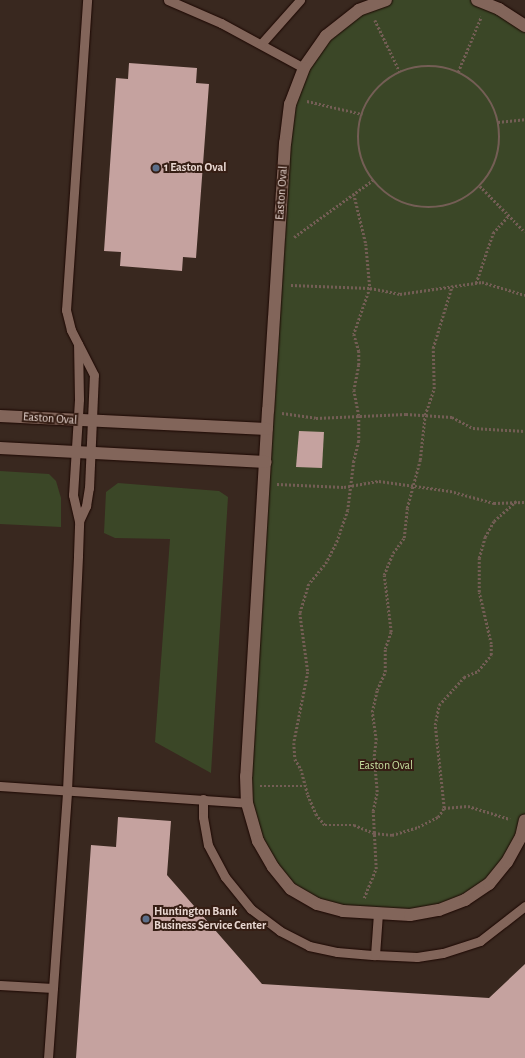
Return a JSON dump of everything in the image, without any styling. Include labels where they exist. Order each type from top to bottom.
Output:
[{"type":"street","name":"Easton Oval","points":[[386,0],[359,10],[326,36],[304,68],[293,97],[285,143],[268,410],[247,803],[258,841],[273,867],[291,889],[317,904],[343,911],[410,915],[432,912],[465,900],[489,884],[507,862],[521,837],[525,822]]},
{"type":"street","points":[[481,2],[499,8],[525,26]]},
{"type":"street","name":"Easton Oval","points":[[0,416],[92,422],[267,429]]},
{"type":"street","points":[[0,448],[91,454],[266,462]]},
{"type":"lane","points":[[79,521],[88,494],[94,375],[78,344],[66,310],[66,292],[87,0]]},
{"type":"lane","points":[[168,0],[221,23],[304,68]]},
{"type":"lane","points":[[260,44],[300,0]]},
{"type":"lane","points":[[48,1058],[67,790],[79,521],[73,494],[76,420],[80,392],[78,344]]},
{"type":"lane","points":[[0,786],[247,803]]},
{"type":"lane","points":[[203,799],[202,817],[208,845],[225,877],[251,909],[280,931],[309,946],[337,952],[375,955],[417,957],[443,953],[480,941],[525,906]]},
{"type":"lane","points":[[375,955],[378,913]]},
{"type":"lane","points":[[0,984],[53,988]]},
{"type":"path","points":[[458,72],[481,2]]},
{"type":"path","points":[[369,6],[400,72]]},
{"type":"path","points":[[430,65],[458,72],[472,80],[487,96],[498,122],[500,138],[496,160],[480,186],[469,196],[449,205],[424,208],[400,202],[380,189],[365,170],[358,146],[362,114],[368,99],[384,81],[400,72],[430,65]]},
{"type":"path","points":[[293,97],[362,114]]},
{"type":"path","points":[[498,122],[525,119]]},
{"type":"path","points":[[278,249],[373,180]]},
{"type":"path","points":[[480,186],[525,232]]},
{"type":"path","points":[[354,194],[366,244],[370,288],[354,334],[360,365],[354,390],[360,416],[360,441],[354,461],[348,510],[336,544],[327,562],[309,584],[300,613],[308,672],[294,743],[295,759],[302,769],[306,786],[316,814],[325,826],[354,826],[374,833],[392,835],[418,827],[438,817],[444,808],[435,725],[439,705],[464,677],[478,671],[490,655],[490,644],[479,592],[479,558],[485,537],[494,521],[516,501]]},
{"type":"path","points":[[476,283],[493,233],[509,215]]},
{"type":"path","points":[[276,284],[370,288],[400,294],[482,282],[525,294]]},
{"type":"path","points":[[359,912],[376,869],[374,833],[376,740],[372,712],[377,690],[385,672],[384,649],[391,632],[384,575],[393,554],[404,538],[407,508],[420,460],[425,415],[434,389],[433,348],[452,286]]},
{"type":"path","points":[[268,410],[316,418],[425,415],[452,417],[473,428],[525,431]]},
{"type":"path","points":[[264,483],[352,486],[379,481],[450,491],[494,502],[525,502]]},
{"type":"path","points":[[247,786],[306,786]]},
{"type":"path","points":[[444,808],[468,806],[525,822]]},
{"type":"shaded area","points":[[0,0],[525,0],[525,1058],[0,1058]]},
{"type":"green space","name":"Easton Oval","points":[[386,0],[477,0],[525,26],[525,820],[507,862],[465,900],[410,915],[317,904],[273,867],[247,803],[290,104],[326,36]]},
{"type":"green space","points":[[0,471],[49,474],[56,481],[61,498],[61,527],[0,524]]},
{"type":"green space","points":[[118,483],[219,491],[228,497],[211,773],[155,742],[170,539],[115,538],[104,533],[106,492]]},
{"type":"building","name":"1 Easton Oval","points":[[129,63],[197,68],[196,83],[209,84],[196,258],[183,257],[182,271],[120,266],[121,252],[104,251],[116,78],[128,79]]},
{"type":"building","points":[[299,431],[324,432],[322,468],[296,467]]},
{"type":"building","name":"Huntington Bank Business Service Center","points":[[118,817],[171,821],[167,875],[262,984],[489,998],[525,964],[525,1058],[76,1058],[91,845],[116,847]]},
{"type":"place","name":"1 Easton Oval","points":[[156,168]]},
{"type":"place","name":"Huntington Bank Business Service Center","points":[[146,919]]}]
